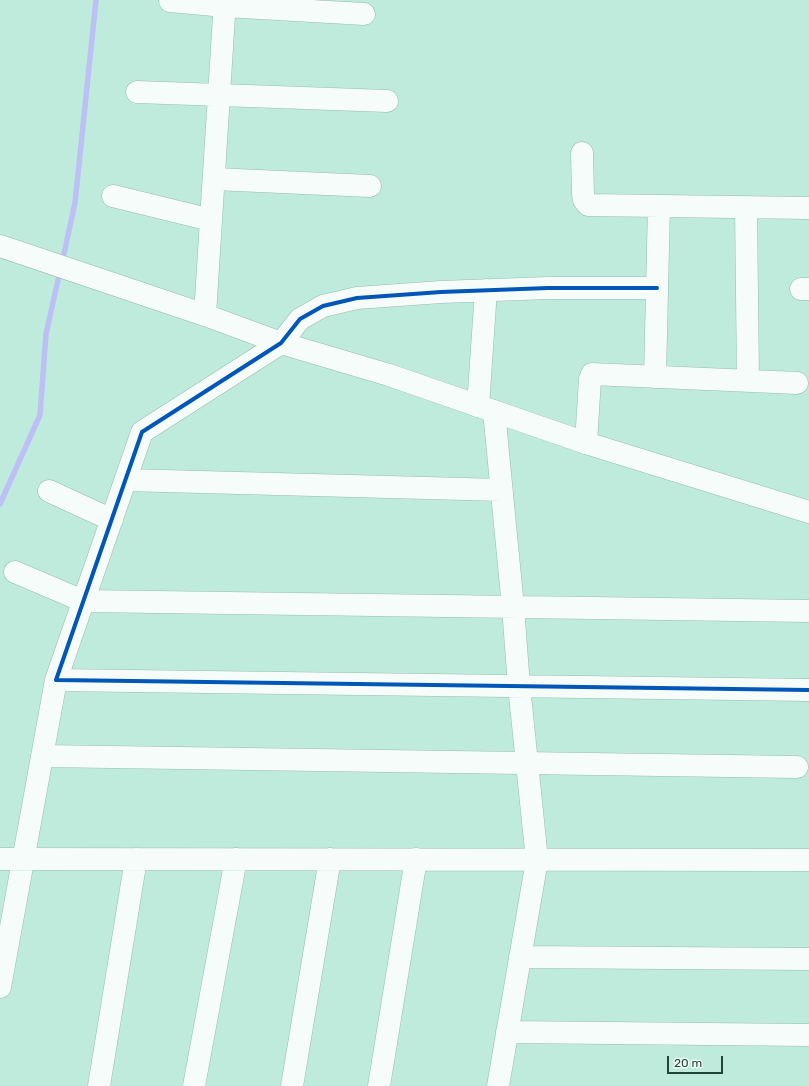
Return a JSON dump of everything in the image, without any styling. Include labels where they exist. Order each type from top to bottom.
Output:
[{"type":"street","points":[[170,1],[225,3],[364,14]]},
{"type":"street","points":[[205,315],[225,3]]},
{"type":"street","points":[[137,92],[387,101]]},
{"type":"street","points":[[582,153],[583,194],[584,200],[588,205],[809,208]]},
{"type":"street","points":[[214,179],[370,186]]},
{"type":"street","points":[[113,196],[211,220]]},
{"type":"street","points":[[655,377],[659,206]]},
{"type":"street","points":[[746,208],[748,381]]},
{"type":"street","points":[[0,246],[205,315],[281,343],[389,375],[586,443],[809,512]]},
{"type":"street","points":[[0,987],[56,680],[142,432],[281,343],[300,319],[323,306],[357,298],[441,292],[548,288],[658,288]]},
{"type":"street","points":[[486,290],[486,409],[501,490],[513,607],[526,763],[537,860],[498,1086]]},
{"type":"street","points":[[586,443],[590,379],[592,374],[797,383]]},
{"type":"street","points":[[126,480],[501,490]]},
{"type":"street","points":[[49,491],[112,520]]},
{"type":"street","points":[[15,572],[83,600],[809,611]]},
{"type":"street","points":[[56,680],[809,690]]},
{"type":"street","points":[[42,756],[798,767]]},
{"type":"street","points":[[0,859],[809,860]]},
{"type":"street","points":[[99,1086],[136,859]]},
{"type":"street","points":[[194,1086],[236,859]]},
{"type":"street","points":[[292,1086],[330,859]]},
{"type":"street","points":[[379,1086],[416,859]]},
{"type":"street","points":[[520,957],[809,959]]},
{"type":"street","points":[[507,1032],[809,1035]]},
{"type":"waterway","points":[[62,263],[75,203],[96,0]]},
{"type":"waterway","points":[[0,504],[40,415],[46,334],[60,271]]},
{"type":"cycle path","points":[[657,288],[548,288],[441,292],[357,298],[323,306],[300,319],[281,343],[142,432],[56,680],[809,690]]}]
